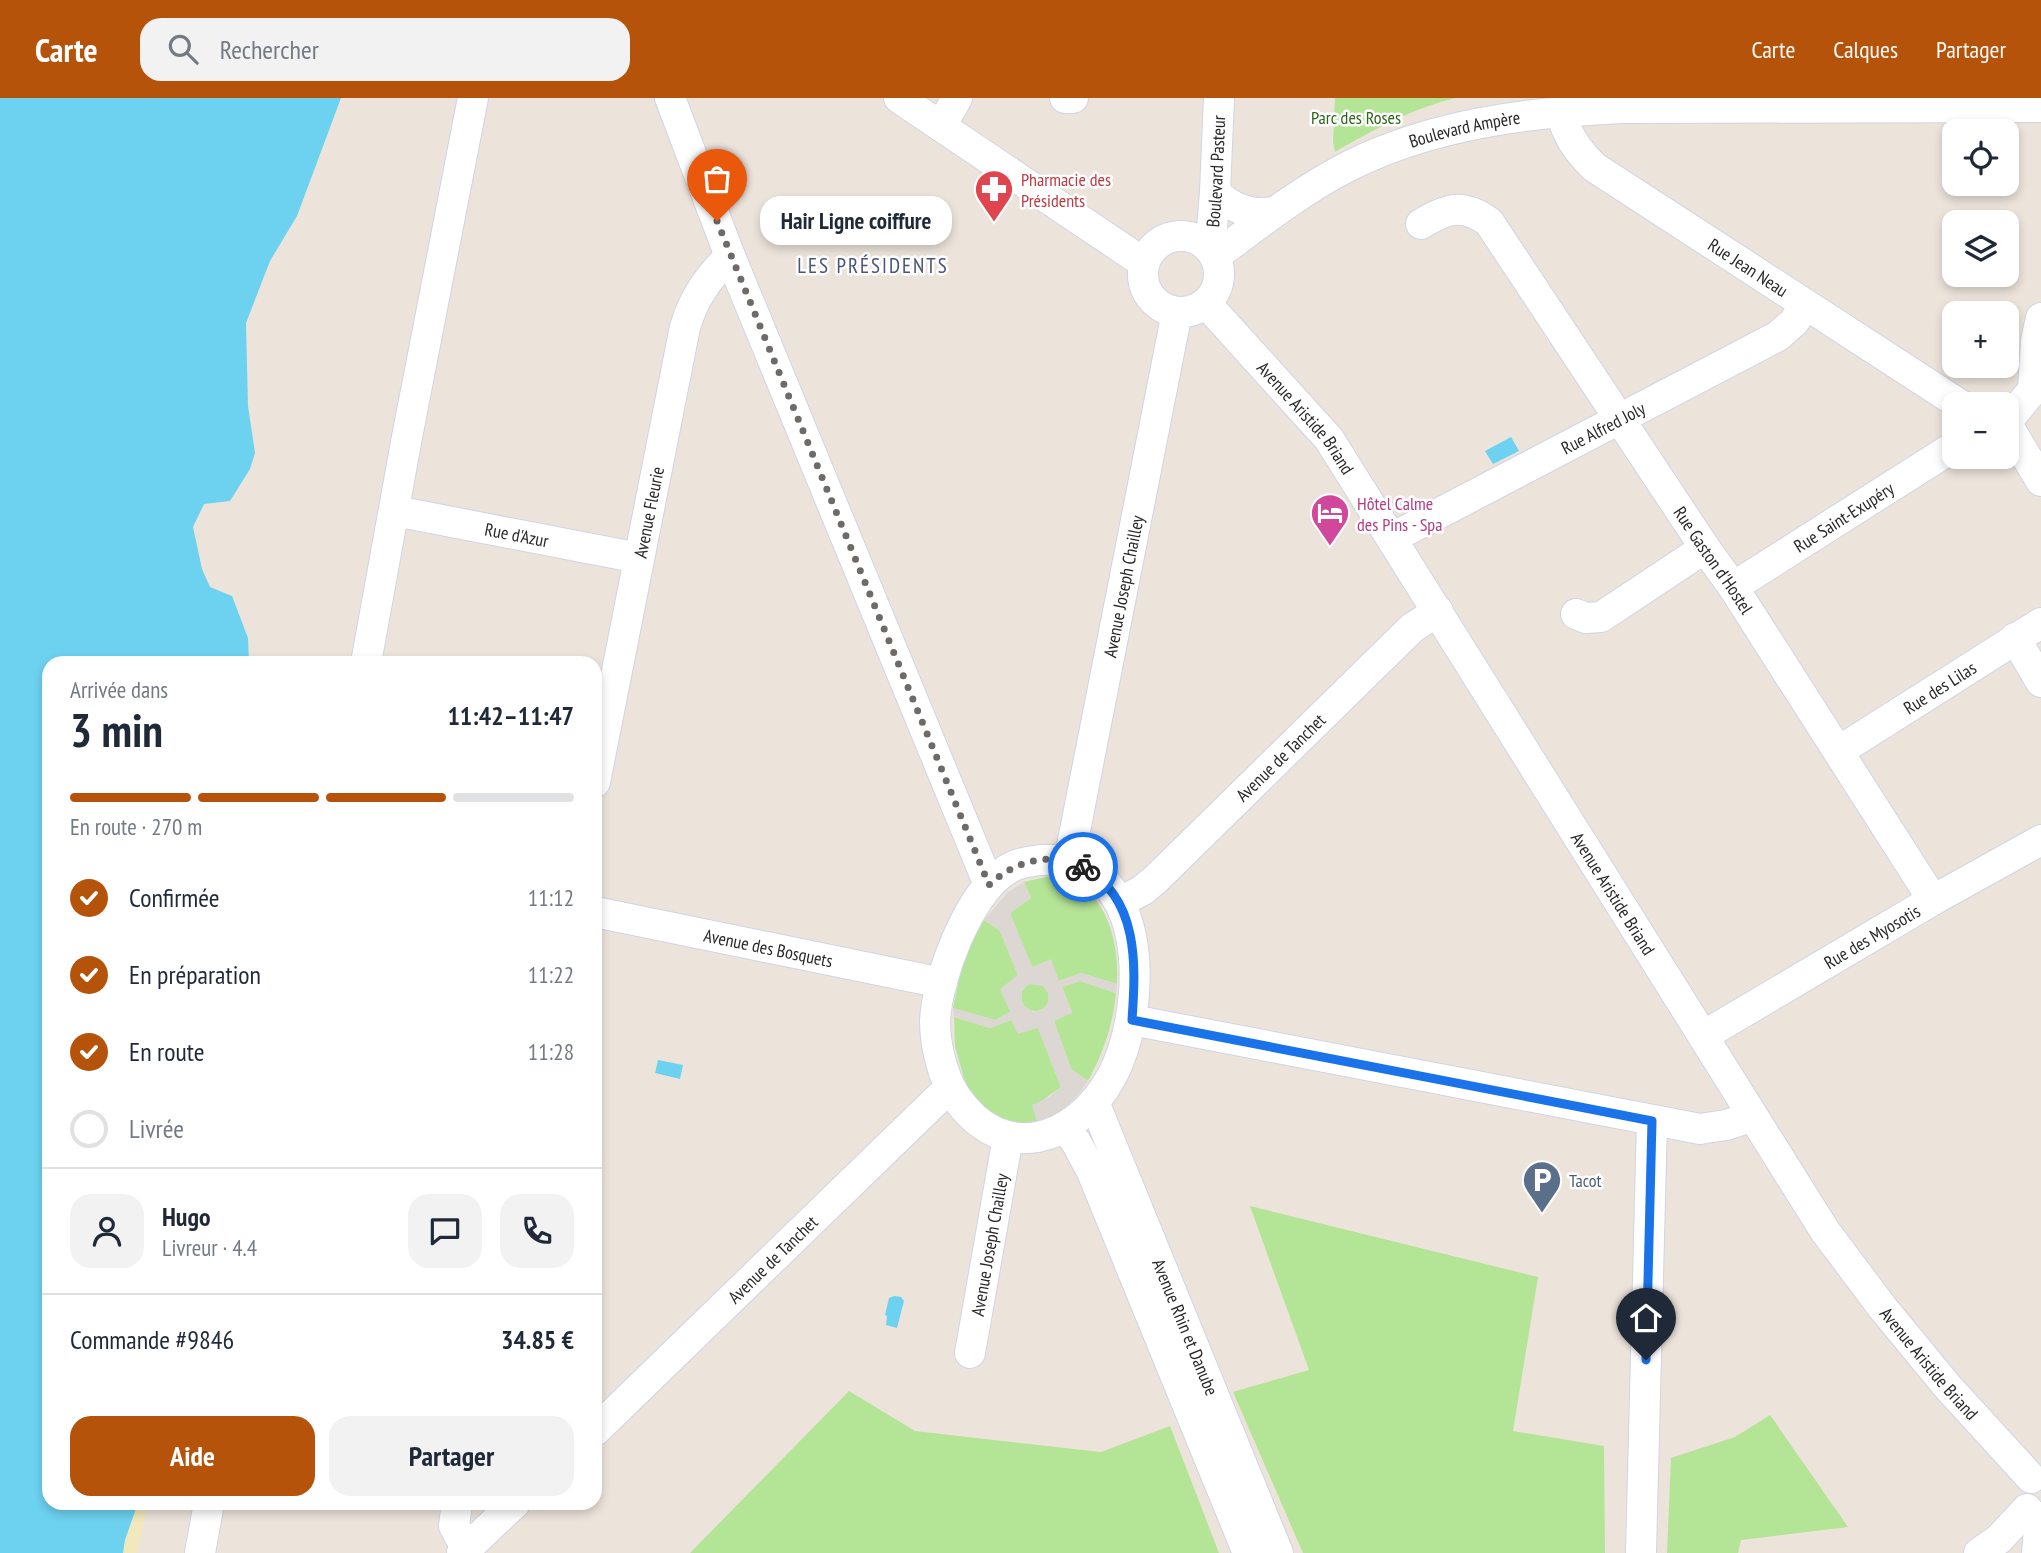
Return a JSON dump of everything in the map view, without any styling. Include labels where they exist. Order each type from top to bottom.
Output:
[{"type":"street","points":[[367,656],[473,98]]},
{"type":"street","points":[[670,98],[730,256],[989,885]]},
{"type":"street","points":[[900,98],[1135,257],[1146,260]]},
{"type":"street","points":[[941,126],[957,98]]},
{"type":"street","points":[[1065,98],[1073,98]]},
{"type":"street","name":"Boulevard Pasteur","points":[[1210,248],[1219,98]]},
{"type":"street","name":"Boulevard Ampère","points":[[1210,248],[1225,249],[1273,212],[1328,177],[1379,153],[1477,124],[1561,111],[1623,108],[2041,107]]},
{"type":"street","name":"Rue Jean Neau","points":[[1561,111],[1566,133],[1594,167],[1942,393]]},
{"type":"street","points":[[1215,192],[1226,203],[1245,211],[1264,214],[1273,212]]},
{"type":"street","name":"Rue Gaston d'Hostel","points":[[1421,224],[1441,212],[1459,210],[1478,214],[1489,222],[1733,586],[1933,900]]},
{"type":"street","points":[[1177,236],[1187,236],[1210,248],[1220,275],[1217,290],[1208,302],[1193,311],[1177,312],[1166,310],[1149,295],[1143,272],[1146,260],[1158,244],[1177,236]]},
{"type":"street","name":"Avenue Fleurie","points":[[602,746],[685,327],[701,287],[730,256]]},
{"type":"street","name":"Avenue Aristide Briand","points":[[1208,302],[1213,312],[1329,439],[1751,1117],[1825,1231],[1882,1307],[1947,1386],[2036,1476]]},
{"type":"street","name":"Rue Alfred Joly","points":[[1392,538],[1777,337],[1794,322],[1805,305]]},
{"type":"street","name":"Avenue Joseph Chailley","points":[[1069,861],[1177,312]]},
{"type":"street","points":[[2019,409],[2037,389],[2036,341],[2041,318]]},
{"type":"street","points":[[2019,443],[2041,481]]},
{"type":"street","name":"Rue Saint-Exupéry","points":[[1733,586],[1942,454]]},
{"type":"street","name":"Rue d'Azur","points":[[395,510],[639,558]]},
{"type":"street","points":[[1576,614],[1594,619],[1601,617],[1705,548]]},
{"type":"street","name":"Avenue de Tanchet","points":[[1120,902],[1143,890],[1157,878],[1412,628],[1438,611]]},
{"type":"street","name":"Rue des Lilas","points":[[1839,751],[2041,623]]},
{"type":"street","points":[[2015,639],[2041,682]]},
{"type":"street","name":"Rue des Myosotis","points":[[1703,1036],[1933,900],[2041,840]]},
{"type":"street","points":[[1040,860],[1069,861],[1103,881],[1120,902],[1135,963],[1132,1020],[1124,1050],[1111,1078],[1094,1102],[1065,1128],[1030,1140],[1008,1137],[987,1129],[966,1111],[950,1087],[938,1049],[935,1021],[942,983],[972,907],[989,885],[1004,872],[1021,863],[1040,860]]},
{"type":"street","name":"Avenue des Bosquets","points":[[602,913],[942,983]]},
{"type":"street","points":[[1132,1020],[1700,1129],[1751,1117]]},
{"type":"street","name":"Avenue de Tanchet","points":[[602,1424],[950,1087]]},
{"type":"street","name":"Avenue Rhin et Danube","points":[[1094,1102],[1278,1553]]},
{"type":"street","points":[[1641,1553],[1652,1121]]},
{"type":"street","name":"Avenue Rhin et Danube","points":[[1065,1128],[1092,1172],[1248,1553]]},
{"type":"street","name":"Avenue Joseph Chailley","points":[[970,1353],[1008,1137]]},
{"type":"street","points":[[2036,1476],[2027,1483],[2023,1496],[2036,1515],[2038,1553]]},
{"type":"street","points":[[200,1553],[208,1510]]},
{"type":"street","points":[[456,1510],[454,1526],[464,1551],[508,1510]]},
{"type":"street","points":[[1979,1553],[2036,1515]]},
{"type":"green space","name":"Parc des Roses","points":[[1335,98],[1455,98],[1394,120],[1335,152]]},
{"type":"green space","points":[[1046,877],[1066,880],[1082,887],[1104,913],[1115,947],[1117,984],[1081,973],[1059,981],[1032,967],[1010,913],[1031,898],[1024,882]]},
{"type":"green space","points":[[984,920],[1000,931],[1018,975],[1010,1012],[995,1020],[953,1008],[964,957]]},
{"type":"green space","points":[[1080,981],[1116,993],[1106,1038],[1088,1081],[1071,1069],[1054,1021],[1072,1012],[1062,987]]},
{"type":"green space","points":[[1035,983],[1045,987],[1049,997],[1045,1007],[1035,1011],[1025,1007],[1021,997],[1025,987]]},
{"type":"green space","points":[[954,1017],[990,1028],[1011,1020],[1038,1028],[1061,1087],[1040,1102],[1037,1123],[1013,1124],[987,1112],[967,1089],[955,1046]]},
{"type":"green space","points":[[1250,1206],[1538,1277],[1513,1431],[1604,1446],[1605,1553],[1303,1553],[1233,1392],[1309,1370]]},
{"type":"green space","points":[[849,1391],[915,1431],[1101,1452],[1170,1426],[1219,1553],[690,1553]]},
{"type":"green space","points":[[1770,1415],[1848,1527],[1741,1540],[1738,1553],[1667,1553],[1671,1458],[1735,1437]]},
{"type":"sand","points":[[61,1510],[146,1510],[137,1553],[57,1553]]},
{"type":"shaded area","points":[[1024,882],[1031,898],[1010,913],[1032,967],[1051,959],[1059,981],[1081,973],[1117,984],[1116,993],[1080,981],[1062,987],[1072,1013],[1054,1021],[1071,1069],[1088,1081],[1061,1112],[1037,1123],[1032,1105],[1049,1097],[1061,1087],[1038,1028],[1018,1034],[1011,1020],[990,1028],[954,1017],[953,1008],[995,1020],[1010,1012],[1000,989],[1018,975],[1000,931],[984,920],[1008,892]],"holes":[[[1029,984],[1043,986],[1048,993],[1048,1003],[1042,1010],[1033,1012],[1022,1004],[1022,990]]]},
{"type":"water","points":[[0,98],[341,98],[297,216],[270,261],[246,323],[248,406],[255,453],[250,469],[230,501],[204,504],[193,527],[202,569],[210,587],[232,596],[248,638],[249,656],[42,656],[42,1510],[136,1510],[123,1553],[0,1553]]},
{"type":"water","points":[[1511,437],[1519,451],[1493,464],[1485,451]]},
{"type":"water","points":[[658,1060],[683,1065],[680,1079],[655,1073]]},
{"type":"water","points":[[901,1297],[904,1301],[897,1328],[886,1325],[885,1315],[889,1298]]},
{"type":"way so far","points":[[717,221],[989,885],[1004,872],[1021,863],[1040,860],[1069,861],[1083,867]]},
{"type":"place","name":"Hair Ligne coiffure","points":[[717,221]]},
{"type":"place","name":"Pharmacie des Présidents","points":[[994,223]]},
{"type":"place","name":"Hôtel Calme des Pins - Spa","points":[[1330,547]]},
{"type":"place","name":"Tacot","points":[[1542,1214]]},
{"type":"district","name":"LES PRÉSIDENTS","points":[[873,265]]},
{"type":"route","points":[[1083,867],[1103,881],[1115,894],[1127,922],[1135,963],[1132,1020],[1652,1121],[1646,1360]]}]
